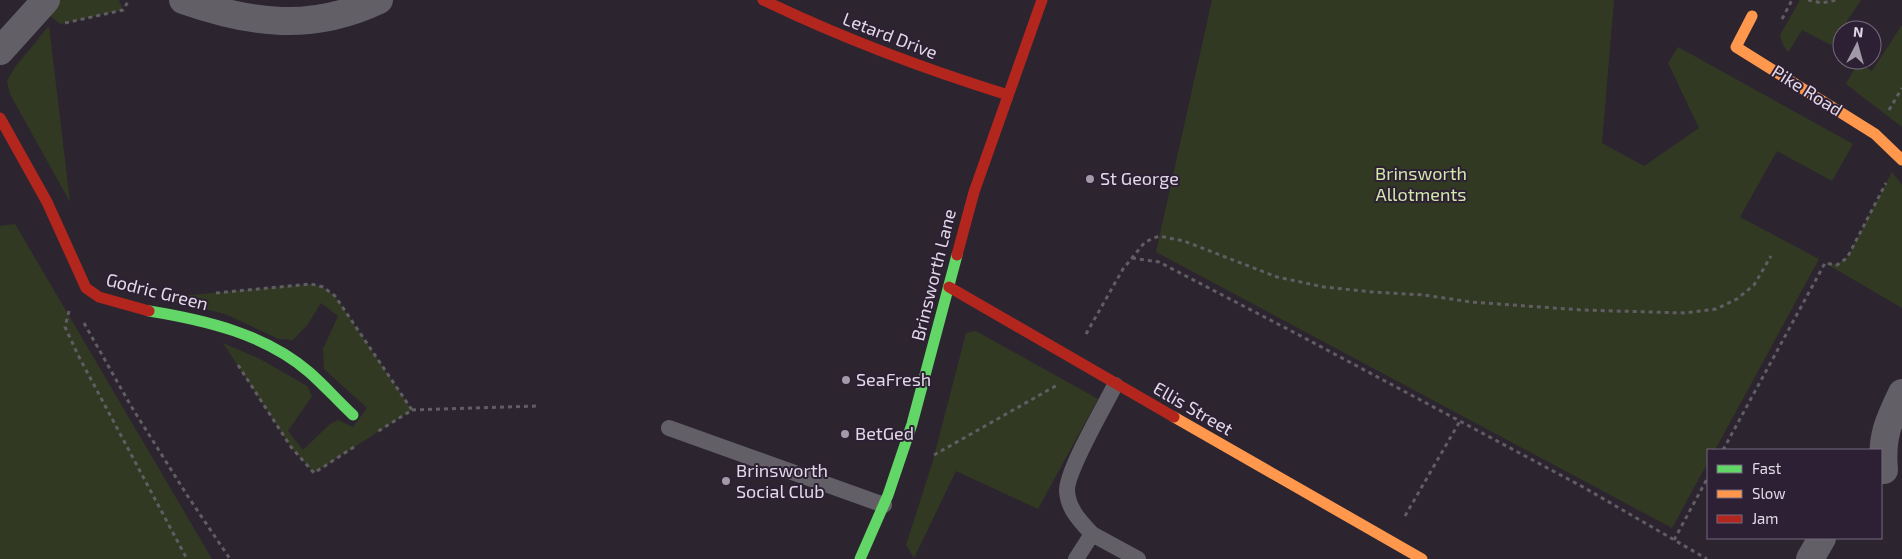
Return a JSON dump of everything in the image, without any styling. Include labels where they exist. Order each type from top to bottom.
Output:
[{"type":"street","points":[[0,51],[46,0]]},
{"type":"street","points":[[183,0],[244,18],[279,22],[309,20],[347,14],[379,0]]},
{"type":"street","name":"Letard Drive","points":[[763,0],[807,22],[881,53],[1008,95]]},
{"type":"street","name":"Brinsworth Lane","points":[[863,558],[894,478],[912,424],[974,192],[1042,0]]},
{"type":"street","name":"Pike Road","points":[[1752,16],[1736,47],[1875,134],[1901,159]]},
{"type":"street","name":"Godric Green","points":[[0,118],[47,202],[86,288],[98,297],[141,310],[181,316],[221,326],[271,346],[308,371],[354,415]]},
{"type":"street","name":"Ellis Street","points":[[949,288],[1072,358],[1115,385],[1422,559]]},
{"type":"street","points":[[1889,470],[1882,453],[1886,428],[1902,393]]},
{"type":"street","points":[[1810,559],[1821,539]]},
{"type":"lane","points":[[1115,385],[1070,472],[1067,491],[1074,516],[1092,534],[1138,559]]},
{"type":"lane","points":[[669,428],[884,505]]},
{"type":"lane","points":[[1076,559],[1092,534]]},
{"type":"path","points":[[18,31],[123,10],[129,0]]},
{"type":"path","points":[[1808,0],[1822,4],[1836,0]]},
{"type":"path","points":[[1724,449],[1825,263],[1837,264],[1847,258],[1901,159]]},
{"type":"path","points":[[1072,358],[1123,269],[1145,242],[1159,236],[1184,241],[1277,277],[1324,287],[1424,295],[1471,302],[1582,310],[1685,313],[1716,309],[1737,299],[1754,285],[1771,256]]},
{"type":"path","points":[[1132,258],[1159,262],[1583,487],[1706,559]]},
{"type":"path","points":[[79,272],[65,327],[188,559]]},
{"type":"path","points":[[82,318],[132,406],[187,495],[230,559]]},
{"type":"path","points":[[894,478],[1087,368]]},
{"type":"path","points":[[412,410],[538,406]]},
{"type":"path","points":[[1390,542],[1460,422]]},
{"type":"path","points":[[1674,540],[1707,479]]},
{"type":"green space","points":[[32,0],[119,0],[123,10],[60,24]]},
{"type":"green space","name":"Brinsworth Allotments","points":[[1212,0],[1614,0],[1602,143],[1644,166],[1699,128],[1668,63],[1678,47],[1853,144],[1832,181],[1777,151],[1740,217],[1819,259],[1716,449],[1707,449],[1707,464],[1672,528],[1156,252]]},
{"type":"green space","points":[[1800,0],[1861,0],[1848,20],[1832,20],[1831,45],[1802,30],[1788,52],[1783,45],[1780,35]]},
{"type":"green space","points":[[1902,25],[1902,127],[1846,84],[1854,70],[1882,70],[1882,56]]},
{"type":"green space","points":[[49,26],[70,202],[10,94],[7,81],[15,67]]},
{"type":"green space","points":[[1892,172],[1902,185],[1902,308],[1825,263],[1837,264],[1847,258]]},
{"type":"green space","points":[[15,224],[212,559],[0,559],[0,226]]},
{"type":"green space","points":[[311,284],[323,287],[335,296],[412,410],[314,473],[291,447],[223,343],[260,359],[307,386],[312,396],[288,431],[303,450],[330,424],[338,420],[353,427],[367,408],[324,369],[323,349],[338,316],[321,303],[308,324],[293,340],[279,339],[225,314],[158,298]]},
{"type":"green space","points":[[976,331],[1098,399],[1038,509],[956,471],[914,558],[906,545],[932,464],[966,333]]},
{"type":"traffic: fast","points":[[860,559],[888,495],[912,424],[957,255]]},
{"type":"traffic: fast","points":[[149,311],[213,324],[254,338],[292,359],[309,372],[353,415]]},
{"type":"traffic: slow","points":[[1752,16],[1736,47],[1875,134],[1902,160]]},
{"type":"traffic: slow","points":[[1174,417],[1422,559]]},
{"type":"traffic: jam","points":[[763,0],[884,52],[945,75],[1008,95]]},
{"type":"traffic: jam","points":[[957,255],[974,192],[1042,0]]},
{"type":"traffic: jam","points":[[0,118],[47,202],[86,288],[99,297],[149,311]]},
{"type":"traffic: jam","points":[[949,287],[1174,417]]},
{"type":"place","name":"St George","points":[[1090,179]]},
{"type":"place","name":"SeaFresh","points":[[846,380]]},
{"type":"place","name":"BetGed","points":[[845,434]]},
{"type":"place","name":"Brinsworth Social Club","points":[[726,481]]}]
